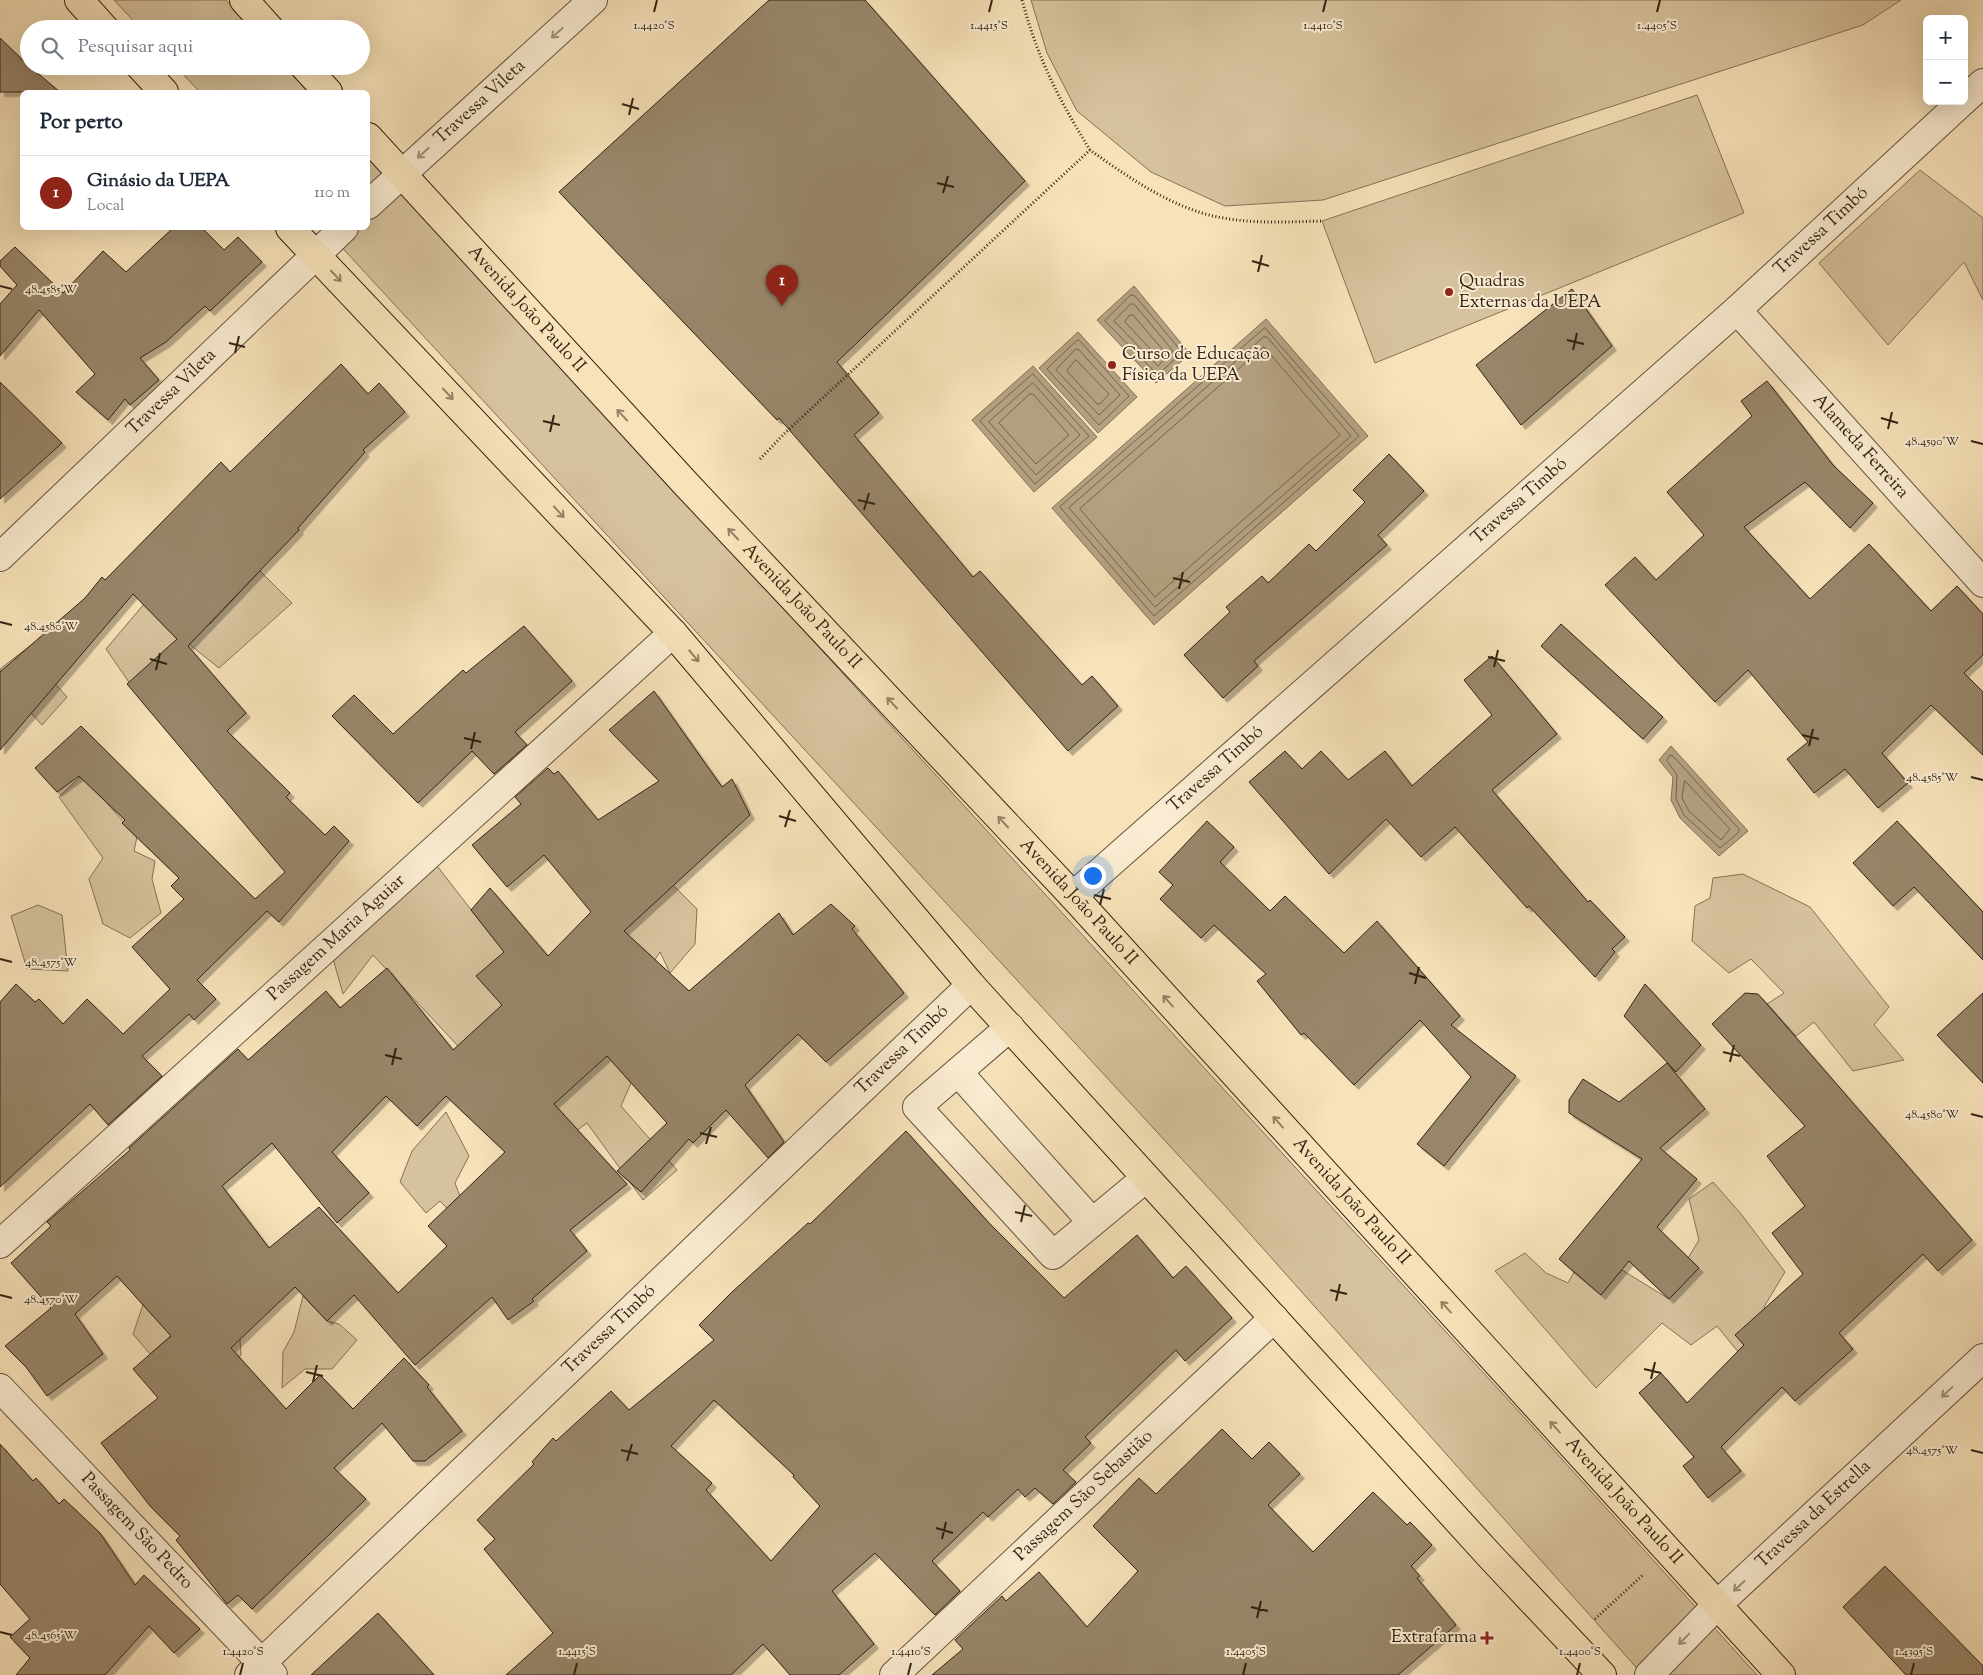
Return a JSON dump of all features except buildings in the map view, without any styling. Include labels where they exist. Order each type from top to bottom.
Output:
[{"type":"main road","points":[[78,0],[97,20]]},
{"type":"main road","points":[[244,0],[262,20]]},
{"type":"main road","points":[[148,75],[162,90]]},
{"type":"main road","points":[[312,75],[326,90]]},
{"type":"main road","name":"Avenida João Paulo II","points":[[370,139],[400,174],[1073,896],[1781,1675]]},
{"type":"main road","points":[[292,230],[673,633],[971,985],[1536,1606],[1602,1675]]},
{"type":"street","name":"Travessa Vileta","points":[[370,203],[593,0]]},
{"type":"street","name":"Travessa Timbó","points":[[1968,97],[1983,83]]},
{"type":"street","name":"Travessa Timbó","points":[[1073,896],[1737,310],[1960,105]]},
{"type":"street","name":"Travessa Vileta","points":[[0,557],[342,230]]},
{"type":"street","name":"Alameda Ferreira","points":[[1737,310],[1983,583]]},
{"type":"street","name":"Passagem Maria Aguiar","points":[[0,1244],[673,633]]},
{"type":"street","name":"Travessa Timbó","points":[[261,1671],[971,985]]},
{"type":"street","points":[[1010,1027],[918,1107],[1053,1255],[1146,1178]]},
{"type":"street","points":[[958,1072],[1092,1222]]},
{"type":"street","name":"Passagem São Sebastião","points":[[894,1675],[1274,1318]]},
{"type":"street","name":"Travessa da Estrella","points":[[1649,1675],[1718,1604],[1983,1358]]},
{"type":"street","name":"Passagem São Pedro","points":[[0,1388],[261,1671]]},
{"type":"path","points":[[1022,0],[1034,43],[1056,92],[1090,150],[1134,181],[1178,203],[1217,217],[1260,222],[1322,221]]},
{"type":"path","points":[[760,459],[786,432],[1090,150]]},
{"type":"path","points":[[1592,1621],[1648,1570]]},
{"type":"shaded area","points":[[114,0],[226,0],[244,20],[133,20]]},
{"type":"shaded area","points":[[1031,0],[1901,0],[1863,25],[1323,200],[1225,206],[1151,172],[1077,111],[1047,53]]},
{"type":"shaded area","points":[[184,75],[295,75],[309,90],[198,90]]},
{"type":"shaded area","name":"Quadras Externas da UEPA","points":[[1697,95],[1744,213],[1375,363],[1322,221]]},
{"type":"shaded area","points":[[370,157],[1523,1416],[1757,1675],[1643,1675],[1227,1208],[326,230],[370,230]]},
{"type":"shaded area","points":[[1920,170],[1983,218],[1983,300],[1964,262],[1888,345],[1819,263]]},
{"type":"shaded area","points":[[260,571],[292,603],[219,668],[180,637],[133,688],[106,649],[144,604],[210,624]]},
{"type":"shaded area","points":[[35,642],[52,662],[50,678],[67,697],[42,725],[0,679],[0,669]]},
{"type":"shaded area","points":[[82,775],[137,837],[134,851],[155,861],[152,879],[161,913],[130,938],[103,924],[89,879],[103,858],[59,797]]},
{"type":"shaded area","points":[[434,862],[493,938],[563,1020],[581,1025],[631,1083],[621,1106],[677,1170],[643,1200],[587,1123],[553,1148],[373,955],[343,994],[332,955]]},
{"type":"shaded area","points":[[1743,874],[1810,907],[1889,1007],[1874,1025],[1904,1060],[1853,1071],[1814,1022],[1796,1036],[1767,1004],[1784,993],[1751,959],[1729,973],[1692,941],[1695,906],[1710,898],[1713,878]]},
{"type":"shaded area","points":[[673,885],[697,909],[695,944],[670,973],[660,952],[641,981],[618,936]]},
{"type":"shaded area","points":[[38,905],[62,915],[68,971],[27,969],[11,916]]},
{"type":"shaded area","points":[[446,1112],[469,1156],[455,1183],[476,1239],[440,1201],[426,1213],[400,1182],[412,1151]]},
{"type":"shaded area","points":[[1713,1182],[1741,1214],[1785,1272],[1764,1307],[1776,1337],[1748,1364],[1717,1326],[1691,1345],[1662,1323],[1596,1388],[1495,1271],[1525,1253],[1546,1273],[1568,1283],[1574,1272],[1601,1294],[1622,1270],[1669,1299],[1698,1268],[1688,1258],[1699,1240],[1689,1199]]},
{"type":"shaded area","points":[[303,1296],[327,1321],[339,1324],[357,1340],[332,1369],[305,1369],[282,1388],[283,1352],[294,1332]]},
{"type":"shaded area","points":[[143,1305],[239,1326],[241,1355],[221,1373],[175,1332],[150,1354],[133,1334]]},
{"type":"water","points":[[1134,286],[1190,354],[1156,383],[1097,320]]},
{"type":"water","points":[[1266,319],[1368,436],[1154,625],[1052,508]]},
{"type":"water","points":[[1078,332],[1137,397],[1098,433],[1039,368]]},
{"type":"water","points":[[1033,366],[1097,437],[1034,492],[972,420]]},
{"type":"water","points":[[1671,746],[1748,831],[1719,856],[1680,818],[1671,800],[1673,777],[1659,760]]},
{"type":"place","name":"Quadras Externas da UEPA","points":[[1449,292]]},
{"type":"place","name":"Ginásio da UEPA","points":[[782,306]]},
{"type":"place","name":"Curso de Educação Física da UEPA","points":[[1112,365]]},
{"type":"place","name":"Extrafarma","points":[[1487,1638]]}]
